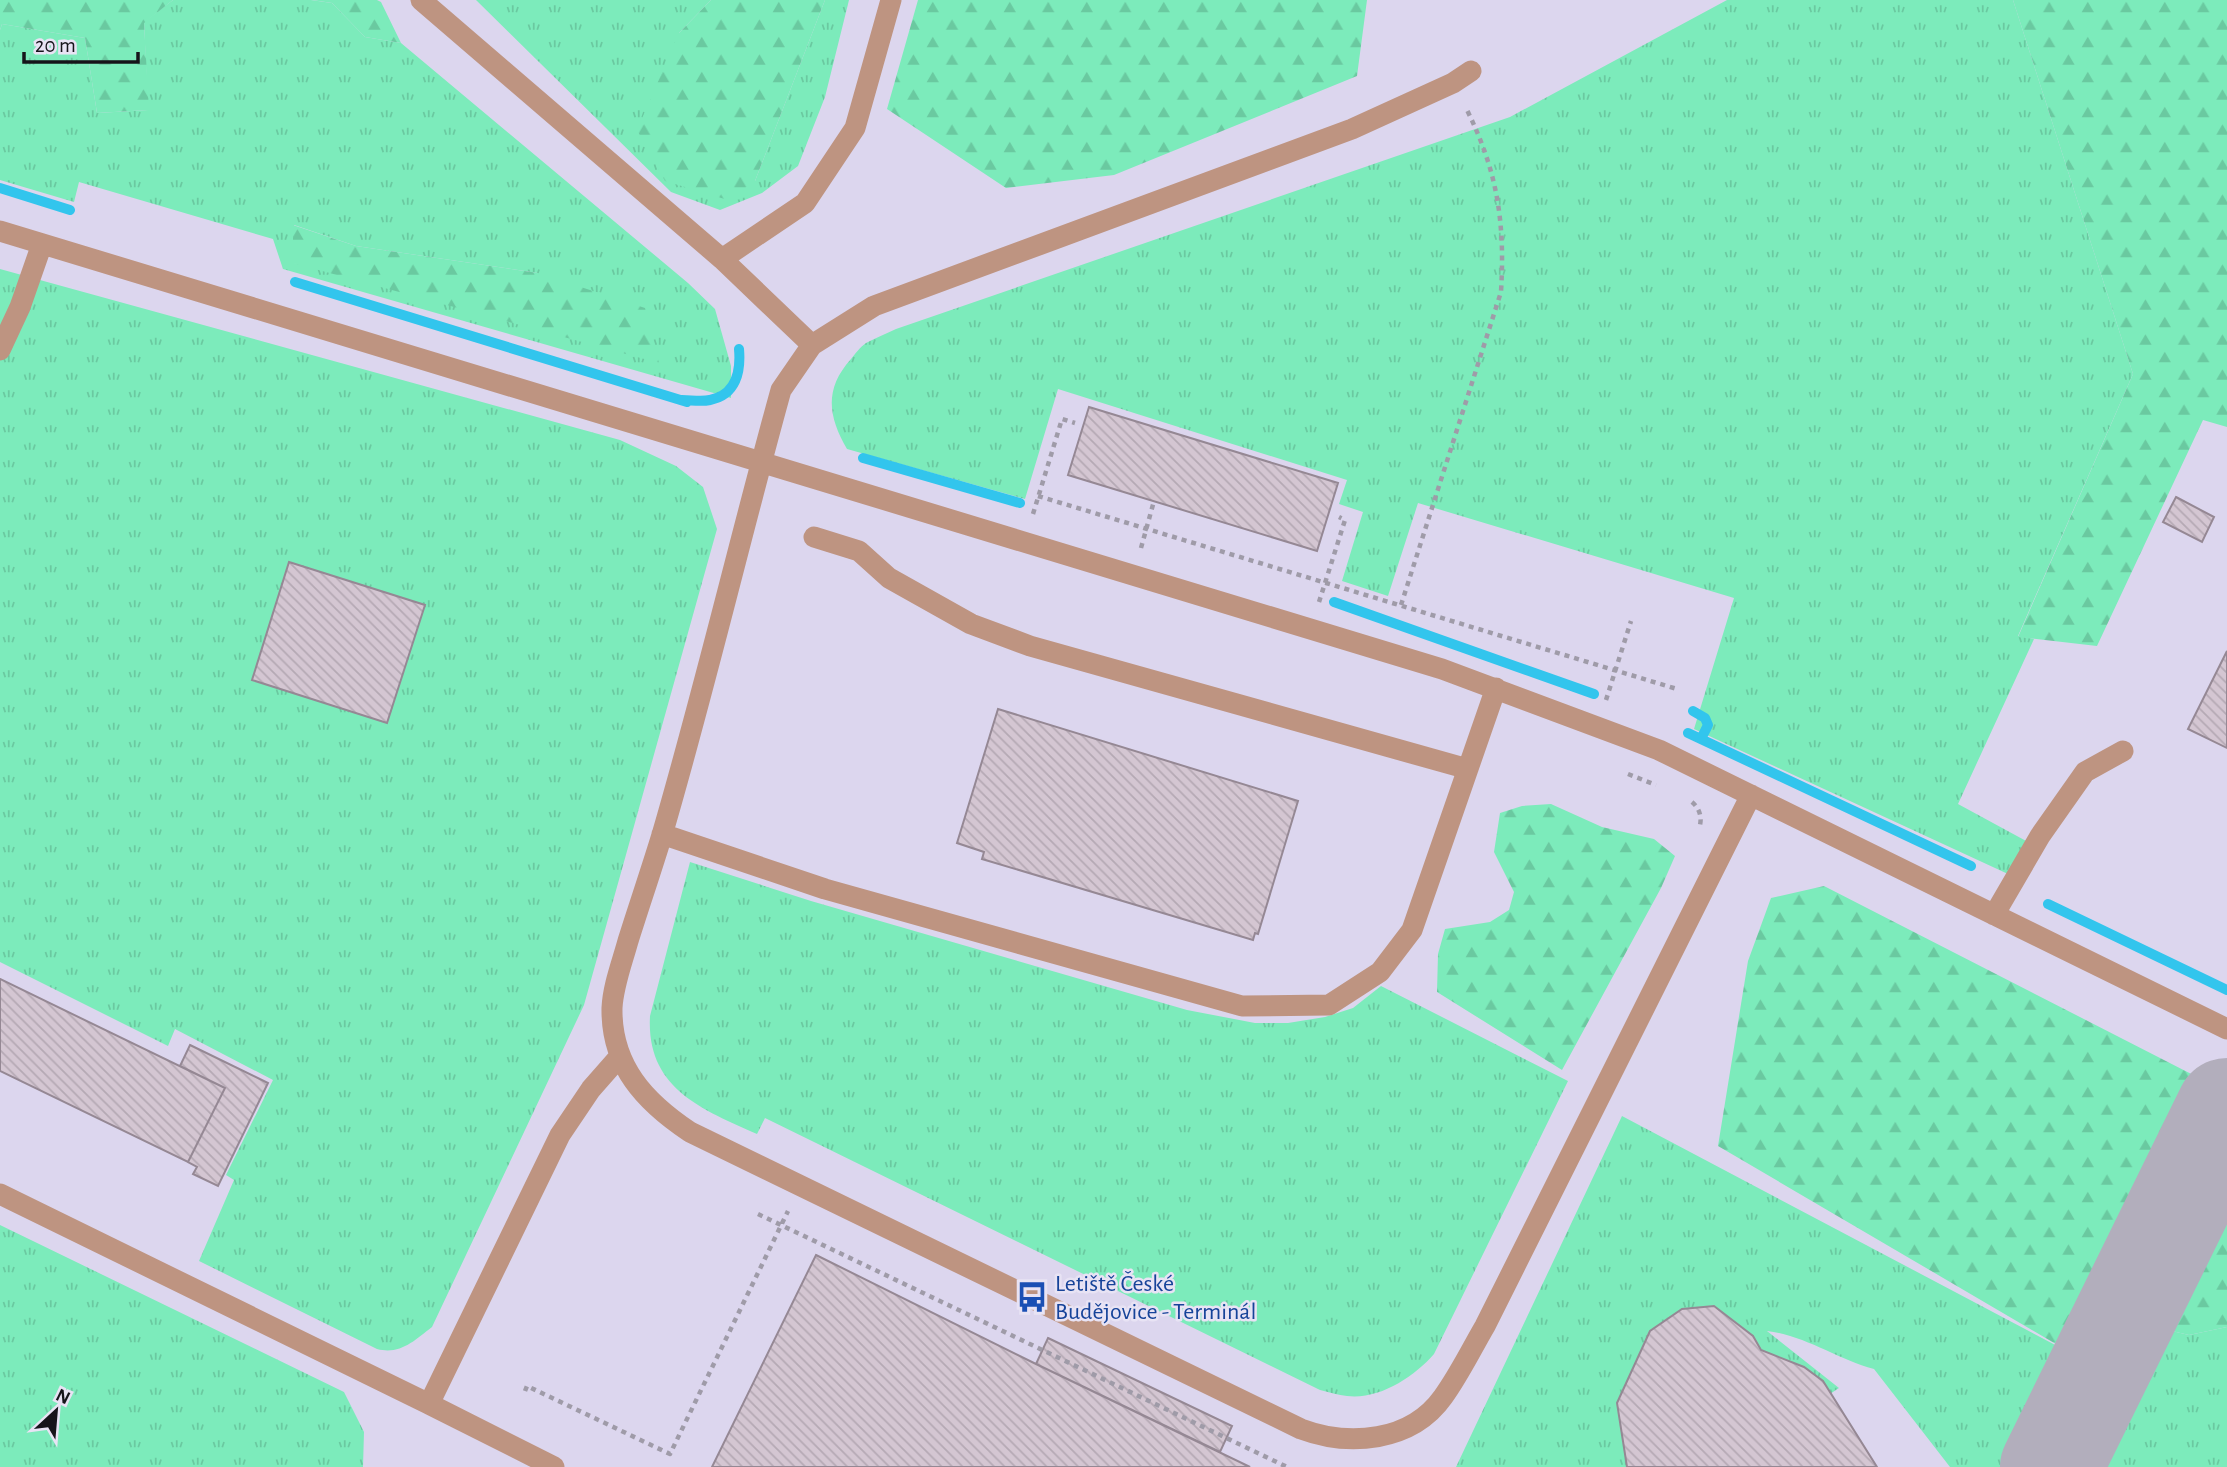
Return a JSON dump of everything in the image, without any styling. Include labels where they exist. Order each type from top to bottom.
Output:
[{"type":"lane","points":[[421,0],[722,259],[812,345]]},
{"type":"lane","points":[[722,259],[805,203],[855,128],[891,0]]},
{"type":"lane","points":[[1462,77],[1352,129],[874,306],[812,345],[781,390],[662,834],[618,975],[612,1008],[620,1056],[639,1088],[666,1115],[690,1132],[1301,1429],[1325,1437],[1352,1440],[1376,1438],[1408,1428],[1429,1413],[1443,1398],[1485,1326],[1751,795]]},
{"type":"lane","points":[[0,230],[1442,669],[1496,688],[1658,750],[2227,1029]]},
{"type":"lane","points":[[0,350],[20,307],[42,244]]},
{"type":"lane","points":[[814,537],[859,551],[890,578],[971,624],[1030,646],[1468,769]]},
{"type":"lane","points":[[662,834],[825,889],[1242,1006],[1329,1005],[1380,972],[1412,930],[1496,688]]},
{"type":"lane","points":[[1994,915],[2040,836],[2085,772],[2123,751]]},
{"type":"lane","points":[[429,1404],[560,1135],[591,1089],[620,1056]]},
{"type":"lane","points":[[0,1194],[554,1467]]},
{"type":"path","points":[[1401,605],[1501,292],[1504,245],[1495,184],[1462,77]]},
{"type":"path","points":[[1024,542],[1062,419],[1075,423]]},
{"type":"path","points":[[1038,496],[1677,689]]},
{"type":"path","points":[[1134,576],[1154,501]]},
{"type":"path","points":[[1310,629],[1345,520],[1339,517]]},
{"type":"path","points":[[1417,556],[1424,558]]},
{"type":"path","points":[[1597,728],[1631,621]]},
{"type":"path","points":[[1623,772],[1661,787]]},
{"type":"path","points":[[1686,797],[1697,806],[1700,815],[1698,828]]},
{"type":"path","points":[[525,1391],[527,1385],[670,1454],[801,1185]]},
{"type":"path","points":[[758,1214],[1287,1467]]},
{"type":"shaded area","points":[[0,0],[2227,0],[2227,1467],[0,1467]]},
{"type":"green space","points":[[0,0],[173,0],[144,23],[149,110],[97,113],[85,38],[2,24],[0,30]]},
{"type":"green space","points":[[173,0],[311,0],[332,3],[365,37],[401,43],[688,283],[715,309],[731,366],[731,398],[283,269],[273,239],[79,182],[74,202],[0,180],[2,24],[85,38],[97,113],[148,110],[144,22]],"holes":[[[294,225],[356,246],[538,273],[294,263]]]},
{"type":"green space","points":[[312,0],[377,0],[381,2],[401,43],[365,37],[332,3]]},
{"type":"green space","points":[[476,0],[711,0],[679,33],[755,181],[825,0],[849,0],[825,97],[798,166],[762,193],[720,210],[671,192]]},
{"type":"green space","points":[[711,0],[825,0],[755,181],[728,200],[665,181],[637,130],[679,33]]},
{"type":"green space","points":[[918,0],[1367,0],[1357,76],[1114,175],[1006,188],[887,109]]},
{"type":"green space","points":[[1727,0],[2013,0],[2133,374],[2018,636],[2034,639],[1958,804],[2028,842],[2008,874],[1694,729],[1734,598],[1418,503],[1388,596],[1342,581],[1363,512],[1339,504],[1347,480],[1058,389],[1025,499],[847,449],[833,414],[833,392],[842,370],[869,341],[896,329],[1510,117]]},
{"type":"green space","points":[[2013,0],[2227,0],[2227,427],[2203,420],[2097,646],[2018,637],[2133,374]]},
{"type":"green space","points":[[293,225],[356,246],[538,273],[645,308],[659,363],[293,263]]},
{"type":"green space","points":[[0,269],[620,440],[676,466],[703,487],[717,529],[584,1005],[432,1327],[413,1342],[400,1348],[377,1349],[199,1261],[234,1180],[226,1175],[273,1080],[175,1029],[168,1046],[0,962]]},
{"type":"green space","points":[[1551,804],[1602,827],[1654,839],[1675,856],[1661,888],[1562,1070],[1437,992],[1438,954],[1445,929],[1490,922],[1509,910],[1514,892],[1494,852],[1500,813],[1522,806]]},
{"type":"green space","points":[[690,862],[811,901],[1187,1010],[1255,1023],[1288,1023],[1325,1017],[1353,1008],[1381,986],[1568,1081],[1434,1354],[1416,1371],[1383,1391],[1347,1396],[1320,1390],[765,1118],[757,1134],[697,1105],[681,1093],[667,1078],[657,1061],[651,1041],[650,1016]]},
{"type":"green space","points":[[1824,886],[2203,1080],[2201,1115],[2078,1357],[1718,1146],[1748,961],[1771,898]]},
{"type":"green space","points":[[1622,1116],[2078,1357],[2026,1467],[1950,1467],[1874,1369],[1794,1337],[1767,1331],[1839,1388],[1810,1407],[1864,1467],[1456,1467]]},
{"type":"green space","points":[[2227,1155],[2227,1327],[2189,1335],[2142,1324]]},
{"type":"green space","points":[[0,1225],[344,1392],[364,1432],[363,1467],[0,1467]]},
{"type":"green space","points":[[2142,1324],[2189,1335],[2227,1327],[2227,1467],[2077,1467]]},
{"type":"building","points":[[1089,407],[1338,483],[1317,551],[1068,475]]},
{"type":"building","points":[[2176,497],[2214,517],[2202,542],[2163,522]]},
{"type":"building","points":[[289,562],[425,605],[387,723],[252,680]]},
{"type":"building","points":[[2227,651],[2227,748],[2188,729]]},
{"type":"building","points":[[998,709],[1298,801],[1258,934],[1255,933],[1253,940],[982,859],[984,852],[957,843]]},
{"type":"building","points":[[0,979],[225,1088],[188,1162],[0,1071]]},
{"type":"building","points":[[190,1045],[268,1083],[218,1186],[193,1174],[197,1167],[188,1162],[225,1088],[180,1066]]},
{"type":"building","points":[[816,1255],[1036,1364],[1250,1467],[712,1467]]},
{"type":"building","points":[[1714,1306],[1753,1336],[1761,1350],[1804,1367],[1823,1381],[1877,1467],[1627,1467],[1617,1403],[1650,1331],[1682,1309]]},
{"type":"building","points":[[1048,1338],[1232,1426],[1220,1452],[1036,1364]]},
{"type":"waterway","points":[[0,188],[70,210]]},
{"type":"waterway","points":[[295,282],[687,402]]},
{"type":"waterway","points":[[682,400],[707,401],[726,393],[738,374],[739,349]]},
{"type":"waterway","points":[[863,458],[1020,503]]},
{"type":"waterway","points":[[1334,602],[1594,694]]},
{"type":"waterway","points":[[1693,711],[1705,718],[1708,725],[1701,739]]},
{"type":"waterway","points":[[1688,733],[1971,866]]},
{"type":"waterway","points":[[2048,904],[2227,990]]},
{"type":"taxiway","points":[[2051,1467],[2227,1109]]},
{"type":"place","name":"Letiště České Budějovice - Terminál","points":[[1032,1297]]}]
